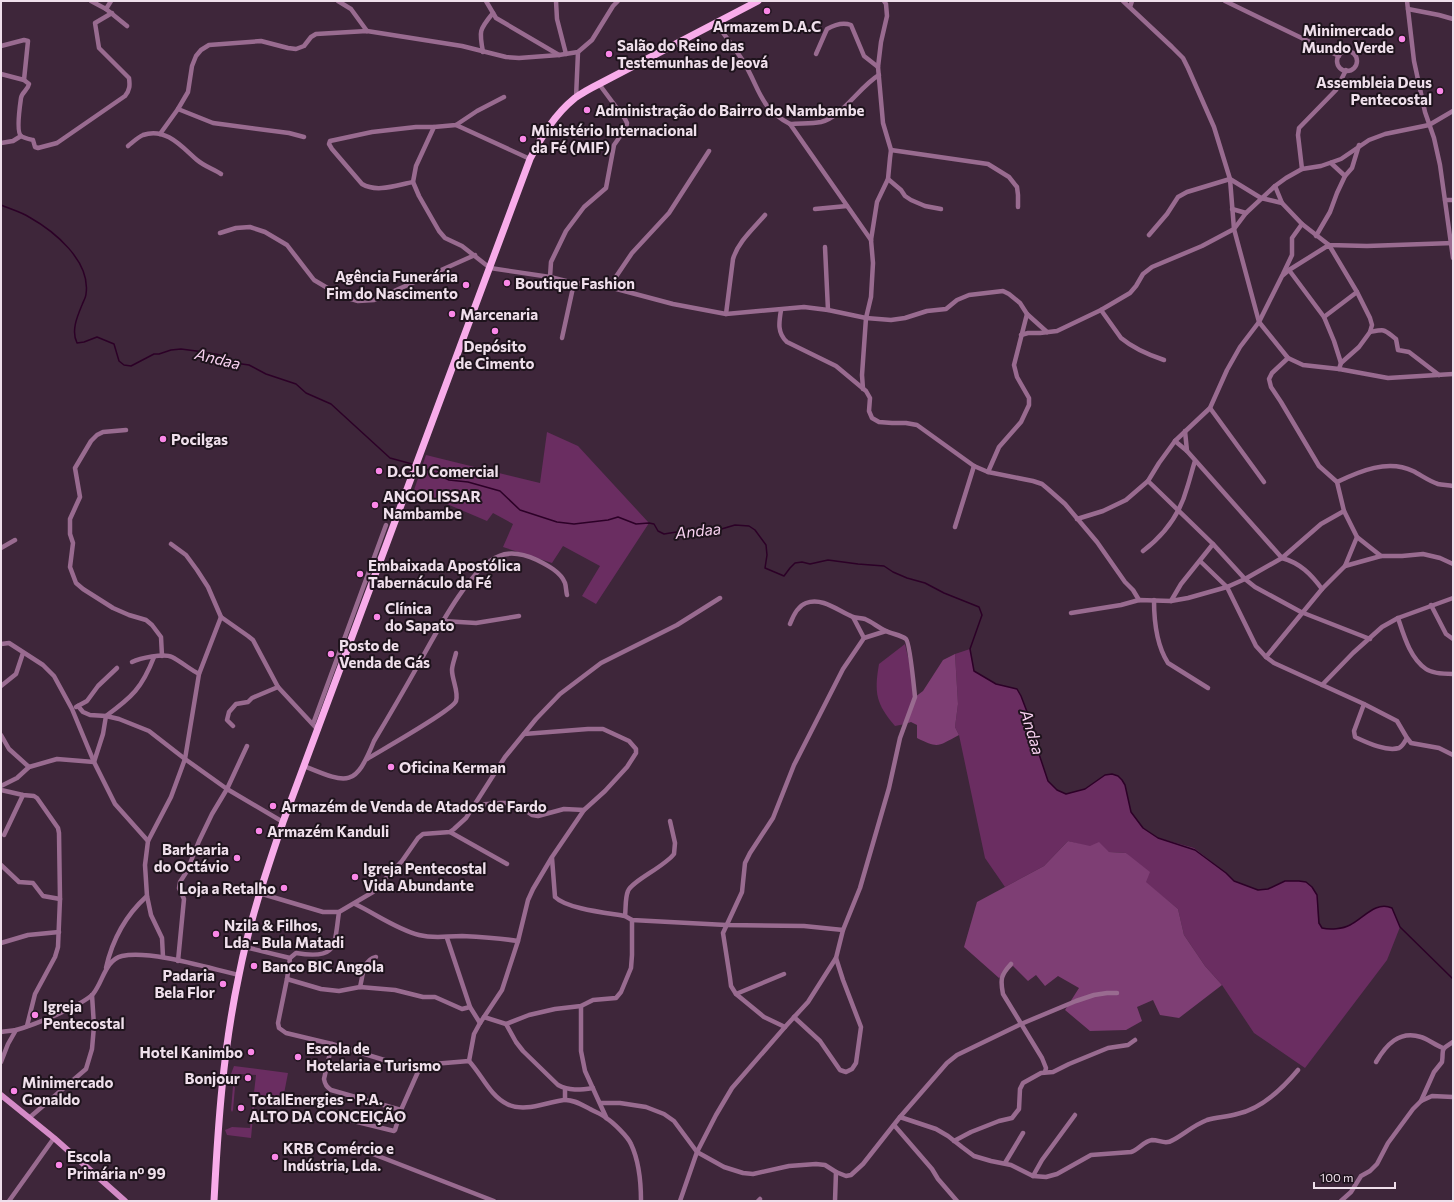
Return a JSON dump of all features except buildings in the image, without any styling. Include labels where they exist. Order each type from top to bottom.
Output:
[{"type":"main road","points":[[214,1201],[217,1138],[228,1037],[245,947],[259,893],[318,730],[331,677],[346,654],[530,159],[539,141],[554,119],[576,98],[599,84],[758,1]]},
{"type":"main road","points":[[2,1096],[54,1138],[125,1201]]},
{"type":"street","points":[[91,1],[112,13],[127,26]]},
{"type":"street","points":[[106,9],[111,1]]},
{"type":"street","points":[[338,1],[352,9],[367,31]]},
{"type":"street","points":[[486,1],[496,18],[559,55]]},
{"type":"street","points":[[556,1],[557,19],[566,54]]},
{"type":"street","points":[[160,134],[188,92],[192,66],[196,56],[201,50],[209,45],[261,41],[296,49],[304,46],[311,37],[316,34],[367,31],[462,46],[506,57],[519,58],[559,55],[578,52],[592,40],[613,6],[618,1]]},
{"type":"street","points":[[863,389],[862,375],[866,318],[871,297],[873,263],[871,240],[877,202],[888,179],[891,150],[883,123],[878,67],[881,42],[887,16],[886,4],[884,1]]},
{"type":"street","points":[[1123,1],[1183,58],[1214,127],[1230,179],[1234,229],[1259,322],[1288,358],[1303,365],[1340,366],[1388,378],[1453,374]]},
{"type":"street","points":[[1130,7],[1132,1]]},
{"type":"street","points":[[1225,1],[1339,56]]},
{"type":"street","points":[[1407,1],[1414,61],[1440,165],[1453,258]]},
{"type":"street","points":[[1408,9],[1439,14],[1453,19]]},
{"type":"street","points":[[1,74],[24,80],[29,84],[21,98],[18,132],[21,136],[33,140],[35,147],[38,148],[56,143],[129,92],[129,78],[99,48],[98,44],[95,23],[112,13]]},
{"type":"street","points":[[484,52],[480,33],[482,27],[493,13]]},
{"type":"street","points":[[716,23],[743,61],[759,96],[768,109],[777,118],[790,124],[821,122],[831,117],[852,99],[869,81],[879,75]]},
{"type":"street","points":[[816,54],[827,29],[846,23],[850,25],[864,56],[878,67]]},
{"type":"street","points":[[1,46],[24,40],[28,41],[24,80]]},
{"type":"street","points":[[1347,51],[1353,53],[1357,61],[1355,67],[1346,70],[1343,69],[1338,62],[1341,53],[1347,51]]},
{"type":"street","points":[[576,98],[578,52]]},
{"type":"street","points":[[1302,170],[1298,135],[1299,128],[1336,90],[1346,70]]},
{"type":"street","points":[[550,277],[551,262],[566,231],[584,207],[606,188],[614,145],[626,128],[627,123],[625,119],[599,84]]},
{"type":"street","points":[[456,126],[477,111],[504,97]]},
{"type":"street","points":[[178,109],[213,123],[289,133],[304,137]]},
{"type":"street","points":[[1021,335],[1028,333],[1040,334],[1057,331],[1101,310],[1130,293],[1143,274],[1152,267],[1202,246],[1234,229],[1246,213],[1261,198],[1286,178],[1302,170],[1341,159],[1368,140],[1385,134],[1429,125],[1453,112]]},
{"type":"street","points":[[790,124],[871,240]]},
{"type":"street","points":[[413,182],[390,187],[368,187],[362,184],[332,148],[329,144],[330,141],[372,132],[416,127],[456,126],[530,159]]},
{"type":"street","points":[[434,127],[416,166],[413,182],[418,196],[439,231],[445,238],[462,246],[490,268],[550,277],[574,283],[609,287],[673,304],[726,314],[804,307],[828,310],[866,318],[891,320],[946,309],[957,300],[969,295],[1003,292],[1009,294],[1020,303],[1027,314],[1047,332]]},
{"type":"street","points":[[128,146],[142,135],[160,134],[173,139],[198,161],[222,174]]},
{"type":"street","points":[[1,143],[13,141],[21,136]]},
{"type":"street","points":[[1316,236],[1330,212],[1337,193],[1346,176],[1352,168],[1359,145]]},
{"type":"street","points":[[891,150],[988,164],[1009,177],[1017,187],[1018,207]]},
{"type":"street","points":[[609,287],[632,253],[669,213],[709,151]]},
{"type":"street","points":[[1331,163],[1346,176]]},
{"type":"street","points":[[888,179],[911,200],[925,206],[941,209]]},
{"type":"street","points":[[1149,235],[1167,214],[1178,197],[1187,192],[1230,179],[1261,198],[1282,203]]},
{"type":"street","points":[[1275,186],[1282,203],[1302,224],[1329,245],[1357,292],[1370,318],[1372,325],[1370,332],[1359,347],[1340,366]]},
{"type":"street","points":[[1445,200],[1453,200]]},
{"type":"street","points":[[815,208],[847,206]]},
{"type":"street","points":[[1232,209],[1246,213]]},
{"type":"street","points":[[726,314],[735,252],[739,245],[765,215]]},
{"type":"street","points":[[1077,519],[1103,511],[1126,500],[1148,481],[1174,441],[1210,408],[1227,370],[1240,347],[1259,322],[1282,276],[1292,255],[1292,238],[1302,224]]},
{"type":"street","points":[[220,233],[236,228],[250,227],[272,235],[287,245],[314,280],[341,296],[358,301],[374,300],[475,255]]},
{"type":"street","points":[[1282,276],[1329,245],[1367,246],[1452,243]]},
{"type":"street","points":[[825,247],[828,310]]},
{"type":"street","points":[[1289,270],[1324,317],[1334,341],[1340,366]]},
{"type":"street","points":[[562,338],[574,283]]},
{"type":"street","points":[[1324,317],[1357,292]]},
{"type":"street","points":[[781,310],[779,321],[780,331],[786,342],[836,366],[868,393],[870,398],[869,411],[872,418],[879,422],[917,425],[974,466],[988,472],[1042,484],[1064,504],[1097,542],[1124,582],[1133,590],[1139,600]]},
{"type":"street","points":[[1101,310],[1124,341],[1145,353],[1164,360]]},
{"type":"street","points":[[988,472],[998,447],[1022,422],[1029,405],[1029,398],[1017,377],[1014,366],[1027,314]]},
{"type":"street","points":[[1370,332],[1382,329],[1386,330],[1396,339],[1398,350],[1410,352],[1439,375]]},
{"type":"street","points":[[1288,358],[1272,373],[1269,379],[1271,387],[1319,466],[1337,482],[1344,511],[1357,537],[1381,556]]},
{"type":"street","points":[[1210,408],[1264,482]]},
{"type":"street","points":[[126,430],[103,432],[97,435],[91,440],[75,468],[80,497],[70,519],[70,534],[73,543],[70,568],[76,583],[83,589],[114,608],[129,615],[146,620],[152,625],[160,637],[162,656]]},
{"type":"street","points":[[1185,431],[1187,451]]},
{"type":"street","points":[[1174,441],[1187,451],[1282,558],[1290,560],[1305,569],[1322,589]]},
{"type":"street","points":[[1143,551],[1158,539],[1179,511],[1195,461]]},
{"type":"street","points":[[955,526],[974,466]]},
{"type":"street","points":[[1337,482],[1359,472],[1381,466],[1387,466],[1412,470],[1438,484],[1453,486]]},
{"type":"street","points":[[1148,481],[1213,544],[1245,579],[1265,593],[1301,612],[1370,639]]},
{"type":"street","points":[[1071,613],[1121,605],[1139,600],[1171,601],[1188,598],[1227,587],[1245,579],[1282,558],[1322,524],[1344,511]]},
{"type":"street","points":[[313,724],[386,525]]},
{"type":"street","points":[[1266,657],[1301,612],[1345,566],[1357,537]]},
{"type":"street","points":[[1,548],[15,540]]},
{"type":"street","points":[[171,544],[186,555],[197,570],[208,587],[221,617],[253,640],[278,686],[318,730]]},
{"type":"street","points":[[1171,601],[1181,584],[1213,544]]},
{"type":"street","points":[[304,766],[332,777],[343,779],[354,776],[360,770],[367,759],[374,741],[466,584],[480,570],[499,556],[512,554],[529,556],[544,563],[558,573],[565,582],[567,595]]},
{"type":"street","points":[[1345,566],[1381,556],[1423,554],[1440,558],[1453,564]]},
{"type":"street","points":[[1200,560],[1227,587],[1256,646],[1266,657],[1274,663],[1364,704],[1397,721],[1407,738],[1415,744],[1439,748],[1453,755]]},
{"type":"street","points":[[450,832],[466,818],[505,757],[546,708],[560,694],[601,663],[677,625],[720,598]]},
{"type":"street","points":[[1322,685],[1353,653],[1382,627],[1398,618],[1453,598]]},
{"type":"street","points":[[1154,600],[1154,617],[1158,638],[1165,659],[1168,663],[1208,688]]},
{"type":"street","points":[[682,1200],[697,1152],[732,1088],[808,1002],[836,958],[843,930],[860,888],[889,788],[900,738],[915,697],[908,641],[905,638],[886,631],[868,621],[853,617],[826,604],[810,602],[800,606],[793,616],[790,624]]},
{"type":"street","points":[[1431,605],[1446,634],[1453,639]]},
{"type":"street","points":[[443,621],[476,623],[519,616]]},
{"type":"street","points":[[163,958],[162,938],[151,915],[147,896],[145,865],[148,841],[171,797],[185,759],[199,674],[221,617]]},
{"type":"street","points":[[853,617],[864,638]]},
{"type":"street","points":[[1398,618],[1407,645],[1417,660],[1427,670],[1441,674],[1453,674]]},
{"type":"street","points":[[785,1027],[764,1017],[736,994],[731,986],[723,937],[726,925],[742,892],[743,873],[747,858],[773,818],[794,765],[843,669],[864,638],[886,631]]},
{"type":"street","points":[[1,644],[8,643],[43,665],[54,676],[72,709],[94,762],[115,804],[148,841]]},
{"type":"street","points":[[339,650],[346,654]]},
{"type":"street","points":[[1,686],[16,674],[23,653]]},
{"type":"street","points":[[367,759],[440,715],[454,704],[456,695],[452,670],[456,653]]},
{"type":"street","points":[[132,662],[138,659],[162,656],[173,658],[199,674]]},
{"type":"street","points":[[94,762],[103,734],[106,716],[136,691],[146,675],[154,657]]},
{"type":"street","points":[[72,709],[87,701],[98,686],[117,668]]},
{"type":"street","points":[[233,726],[227,720],[229,712],[236,704],[248,702],[252,698],[278,686]]},
{"type":"street","points":[[1364,704],[1354,731],[1355,737],[1372,744],[1393,748],[1403,746],[1407,738]]},
{"type":"street","points":[[78,706],[83,712],[90,715],[119,719],[149,731],[185,759],[228,789],[284,822]]},
{"type":"street","points":[[469,1061],[474,1034],[502,990],[518,941],[528,900],[552,857],[584,810],[605,791],[627,767],[636,753],[636,748],[629,741],[603,729],[524,734]]},
{"type":"street","points":[[1,735],[9,748],[29,767]]},
{"type":"street","points":[[178,961],[184,899],[179,888],[180,882],[188,871],[212,814],[228,789],[246,746]]},
{"type":"street","points":[[1,786],[17,778],[29,767],[57,758],[94,762]]},
{"type":"street","points":[[1,790],[34,796],[37,798],[58,828],[59,833],[59,932],[55,957],[35,994],[27,1026]]},
{"type":"street","points":[[4,835],[23,795]]},
{"type":"street","points":[[475,805],[515,803],[532,815],[538,816],[564,809],[584,810]]},
{"type":"street","points":[[625,916],[628,889],[633,884],[658,868],[674,854],[675,843],[670,821]]},
{"type":"street","points":[[259,893],[323,912],[339,912],[374,892],[402,861],[418,838],[423,834],[450,832],[507,864]]},
{"type":"street","points":[[552,857],[555,897],[560,902],[569,905],[625,916],[632,920],[726,925],[804,926],[843,930]]},
{"type":"street","points":[[1,865],[19,882],[32,883],[43,896],[60,899]]},
{"type":"street","points":[[106,970],[109,954],[118,934],[134,908],[147,896]]},
{"type":"street","points":[[355,904],[405,930],[420,935],[447,938],[460,936],[518,941]]},
{"type":"street","points":[[339,912],[334,942],[326,954],[313,956],[296,953],[290,958],[278,1023],[279,1028],[286,1032],[394,1063],[421,1066],[469,1061]]},
{"type":"street","points":[[484,1017],[506,1024],[529,1015],[555,1009],[581,1006],[593,1000],[616,998],[631,968],[632,920]]},
{"type":"street","points":[[1,943],[28,935],[59,932]]},
{"type":"street","points":[[447,938],[470,1007],[480,1023]]},
{"type":"street","points":[[245,947],[290,958]]},
{"type":"street","points":[[1,1032],[16,1030],[66,1011],[92,995],[106,970],[114,960],[121,956],[143,955],[163,958],[239,975]]},
{"type":"street","points":[[360,987],[366,963],[371,958],[376,957]]},
{"type":"street","points":[[794,1017],[820,1041],[840,1070],[846,1072],[852,1069],[856,1063],[861,1027],[836,958]]},
{"type":"street","points":[[1011,964],[1001,978],[1003,994],[1042,1058],[1046,1068],[1045,1072]]},
{"type":"street","points":[[736,994],[784,974]]},
{"type":"street","points":[[287,980],[321,989],[339,990],[360,987],[395,990],[424,997],[435,997],[462,1009],[470,1007]]},
{"type":"street","points":[[600,1103],[620,1103],[646,1107],[664,1114],[674,1121],[697,1152],[724,1167],[743,1173],[753,1174],[790,1166],[816,1164],[824,1165],[846,1176],[851,1175],[947,1063],[957,1055],[1021,1024],[1076,1001],[1094,995],[1117,993]]},
{"type":"street","points":[[29,1118],[86,1069],[89,1061],[94,1026],[92,995]]},
{"type":"street","points":[[581,1006],[581,1051],[588,1078],[606,1117]]},
{"type":"street","points":[[506,1024],[523,1051],[558,1085],[565,1089],[574,1090],[592,1088]]},
{"type":"street","points":[[1,1062],[8,1044],[16,1030]]},
{"type":"street","points":[[1376,1062],[1390,1042],[1408,1035],[1420,1037],[1443,1048]]},
{"type":"street","points":[[954,1141],[971,1132],[1003,1120],[1010,1119],[1019,1109],[1021,1085],[1041,1073],[1053,1072],[1108,1048],[1128,1045],[1134,1040]]},
{"type":"street","points":[[1421,1101],[1434,1072],[1442,1062],[1443,1048],[1453,1042]]},
{"type":"street","points":[[332,1044],[324,1080],[328,1088],[401,1110]]},
{"type":"street","points":[[469,1061],[477,1069],[497,1098],[508,1105],[522,1107],[565,1100],[578,1103],[606,1117],[631,1143],[636,1156],[641,1188],[641,1201]]},
{"type":"street","points":[[341,1118],[391,1132],[396,1130],[401,1110],[421,1066]]},
{"type":"street","points":[[900,1117],[936,1129],[974,1156],[1005,1163],[1033,1176],[1046,1177],[1057,1174],[1091,1155],[1131,1152],[1153,1140],[1163,1143],[1168,1142],[1209,1119],[1239,1114],[1257,1106],[1272,1095],[1288,1082],[1298,1070]]},
{"type":"street","points":[[565,1089],[565,1100]]},
{"type":"street","points":[[1341,1201],[1351,1192],[1362,1176],[1370,1172],[1377,1164],[1388,1143],[1413,1109],[1421,1101],[1432,1096],[1453,1096]]},
{"type":"street","points":[[1033,1176],[1042,1160],[1075,1115]]},
{"type":"street","points":[[894,1125],[957,1201]]},
{"type":"street","points":[[1005,1163],[1023,1133]]},
{"type":"street","points":[[9,1201],[54,1138]]},
{"type":"street","points":[[355,1147],[494,1201]]},
{"type":"street","points":[[834,1201],[836,1172]]},
{"type":"shaded area","points":[[547,432],[578,446],[649,523],[596,604],[582,596],[600,566],[563,546],[552,563],[503,547],[513,524],[493,513],[487,521],[414,490],[426,455],[540,483]]},
{"type":"shaded area","points":[[905,644],[912,674],[915,697],[905,724],[895,726],[880,704],[877,691],[877,674],[879,664]]},
{"type":"shaded area","points":[[970,649],[974,671],[996,684],[1017,689],[1033,724],[1035,742],[1048,781],[1057,790],[1066,794],[1085,789],[1105,775],[1112,774],[1118,776],[1125,785],[1131,812],[1143,828],[1158,838],[1194,848],[1234,881],[1258,890],[1268,889],[1285,881],[1306,882],[1312,887],[1317,895],[1318,923],[1322,928],[1333,929],[1344,927],[1355,922],[1375,908],[1386,906],[1392,908],[1400,927],[1387,960],[1305,1068],[1254,1033],[1222,985],[1205,966],[1184,935],[1178,909],[1145,882],[1126,853],[1109,852],[1068,841],[1044,866],[1005,887],[985,858],[959,735],[955,727],[958,704],[955,654]]},
{"type":"shaded area","points":[[955,654],[958,704],[955,727],[959,735],[942,744],[930,744],[917,738],[917,725],[911,722],[905,724],[915,697],[923,691],[943,660]]},
{"type":"shaded area","points":[[1068,841],[1090,846],[1099,842],[1109,852],[1126,853],[1150,872],[1146,882],[1178,909],[1184,935],[1205,966],[1222,985],[1179,1018],[1160,1015],[1153,1000],[1137,1007],[1142,1021],[1126,1030],[1090,1031],[1065,1010],[1079,988],[1058,976],[1045,986],[1036,975],[1028,981],[1013,966],[999,978],[964,947],[977,902],[1044,866]]},
{"type":"shaded area","points":[[234,1066],[288,1073],[282,1104],[255,1096],[251,1138],[227,1135],[225,1130],[232,1127],[250,1128],[256,1075],[241,1074],[238,1078],[231,1074]]},
{"type":"shaded area","points":[[233,1086],[235,1087],[232,1112],[231,1110]]},
{"type":"waterway","name":"Andaa","points":[[1,205],[26,215],[49,230],[69,248],[77,259],[83,270],[86,282],[86,295],[75,329],[75,338],[77,343],[97,337],[114,344],[119,361],[124,365],[131,366],[154,354],[171,350],[181,349],[226,356],[235,363],[249,365],[266,374],[296,384],[306,393],[331,404],[390,458],[412,464]]},
{"type":"waterway","name":"Andaa","points":[[424,468],[449,480],[468,482],[500,491],[520,510],[557,522],[574,524],[608,520],[618,517],[636,524],[654,524],[658,531],[664,534],[689,530],[702,533],[735,525],[749,526],[755,530],[766,545],[767,555],[765,568],[784,576],[795,563],[802,562],[810,564],[828,560],[884,566],[893,572],[925,583],[944,593],[979,607],[982,615],[970,649],[974,671],[996,684],[1017,689],[1033,724],[1035,742],[1048,781],[1057,790],[1066,794],[1085,789],[1105,775],[1112,774],[1118,776],[1125,785],[1131,812],[1143,828],[1158,838],[1195,850],[1226,873],[1234,881],[1258,890],[1268,889],[1285,881],[1306,882],[1312,887],[1317,895],[1319,923],[1322,928],[1325,929],[1333,929],[1350,925],[1375,908],[1386,906],[1392,908],[1400,927],[1453,979]]},
{"type":"place","name":"Armazem D.A.C","points":[[767,11]]},
{"type":"place","name":"Minimercado Mundo Verde","points":[[1402,39]]},
{"type":"place","name":"Salão do Reino das Testemunhas de Jeová","points":[[609,54]]},
{"type":"place","name":"Assembleia Deus Pentecostal","points":[[1440,91]]},
{"type":"place","name":"Administração do Bairro do Nambambe","points":[[587,110]]},
{"type":"place","name":"Ministério Internacional da Fé (MIF)","points":[[523,139]]},
{"type":"place","name":"Boutique Fashion","points":[[507,283]]},
{"type":"place","name":"Agência Funerária Fim do Nascimento","points":[[466,285]]},
{"type":"place","name":"Marcenaria","points":[[452,314]]},
{"type":"place","name":"Depósito de Cimento","points":[[495,331]]},
{"type":"place","name":"Pocilgas","points":[[163,439]]},
{"type":"place","name":"D.C.U Comercial","points":[[379,471]]},
{"type":"place","name":"ANGOLISSAR Nambambe","points":[[375,505]]},
{"type":"place","name":"Embaixada Apostólica Tabernáculo da Fé","points":[[360,574]]},
{"type":"place","name":"Clínica do Sapato","points":[[377,617]]},
{"type":"place","name":"Posto de Venda de Gás","points":[[331,654]]},
{"type":"place","name":"Oficina Kerman","points":[[391,767]]},
{"type":"place","name":"Armazém de Venda de Atados de Fardo","points":[[273,806]]},
{"type":"place","name":"Armazém Kanduli","points":[[259,831]]},
{"type":"place","name":"Barbearia do Octávio","points":[[237,858]]},
{"type":"place","name":"Igreja Pentecostal Vida Abundante","points":[[355,877]]},
{"type":"place","name":"Loja a Retalho","points":[[284,888]]},
{"type":"place","name":"Nzila & Filhos, Lda - Bula Matadi","points":[[216,934]]},
{"type":"place","name":"Banco BIC Angola","points":[[254,966]]},
{"type":"place","name":"Padaria Bela Flor","points":[[223,984]]},
{"type":"place","name":"Igreja Pentecostal","points":[[35,1015]]},
{"type":"place","name":"Hotel Kanimbo","points":[[251,1052]]},
{"type":"place","name":"Escola de Hotelaria e Turismo","points":[[298,1057]]},
{"type":"place","name":"Bonjour","points":[[248,1078]]},
{"type":"place","name":"Minimercado Gonaldo","points":[[14,1091]]},
{"type":"place","name":"TotalEnergies - P.A. ALTO DA CONCEIÇÃO","points":[[241,1108]]},
{"type":"place","name":"KRB Comércio e Indústria, Lda.","points":[[275,1157]]},
{"type":"place","name":"Escola Primária nº 99","points":[[59,1165]]}]
